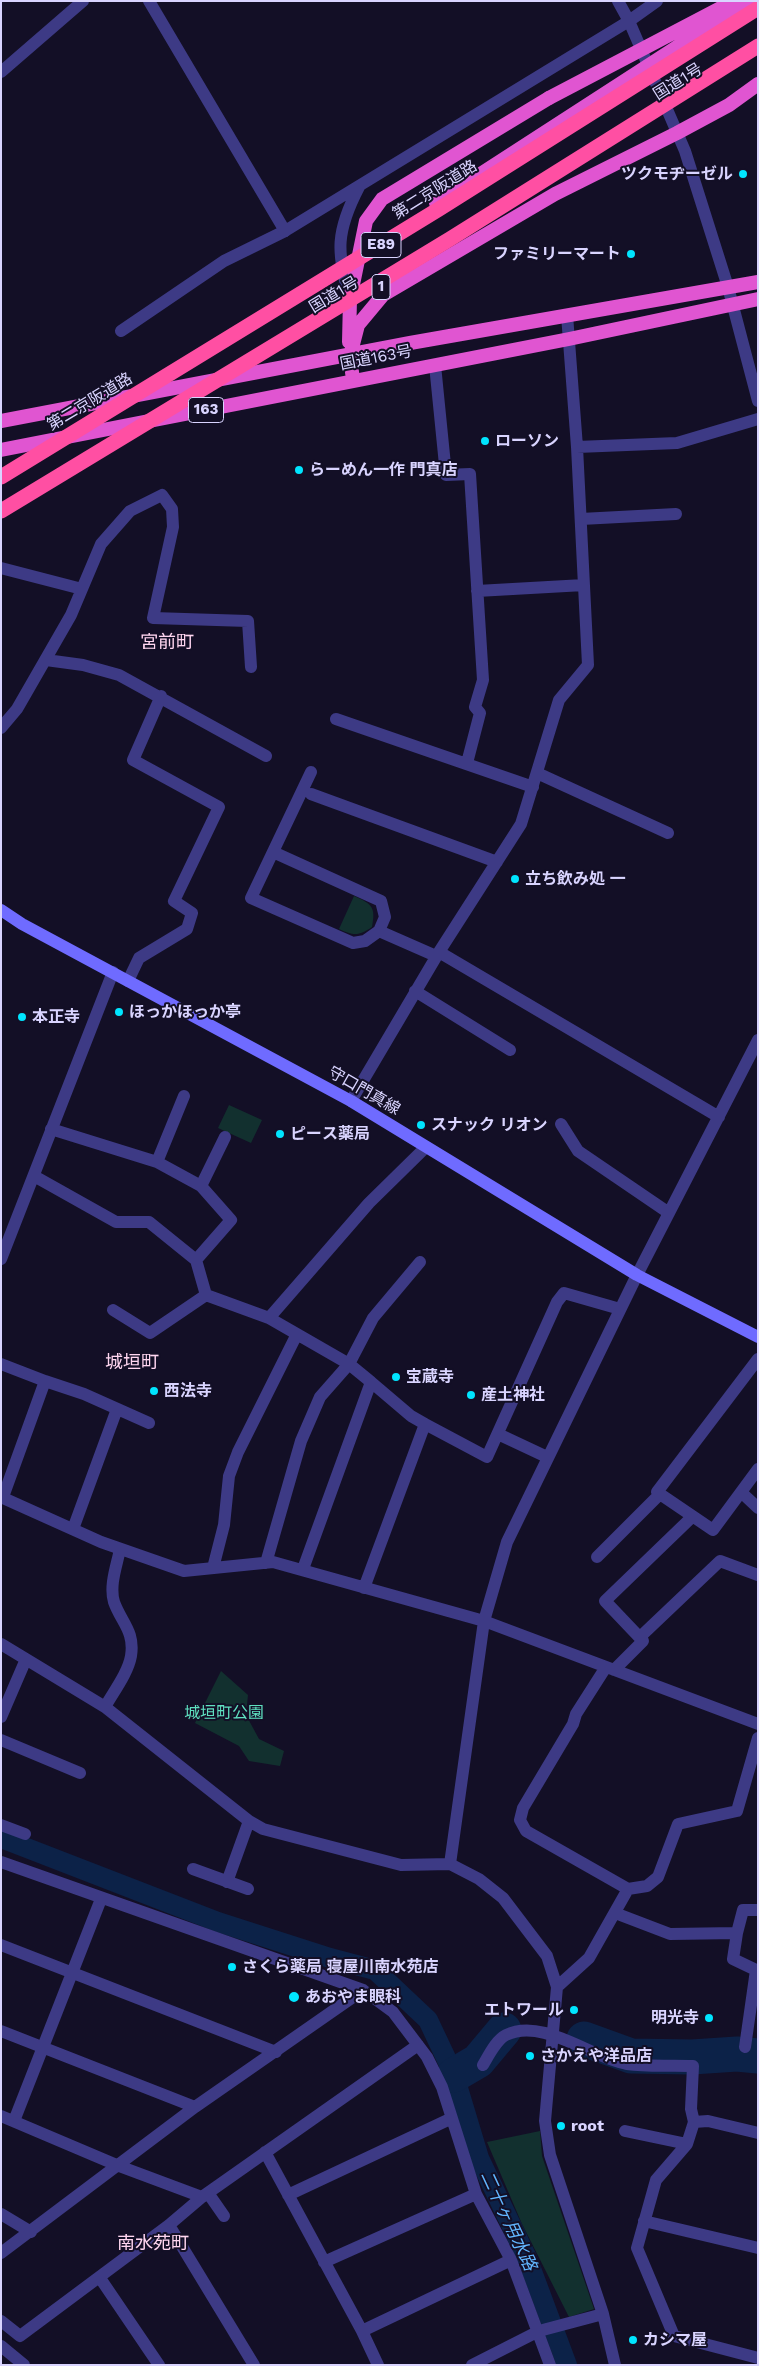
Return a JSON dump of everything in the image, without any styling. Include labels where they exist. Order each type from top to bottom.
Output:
[{"type":"highway","points":[[353,380],[350,356],[350,299],[366,221],[382,199],[549,98],[733,1]]},
{"type":"highway","name":"国道1号","points":[[1,471],[435,203],[748,1]]},
{"type":"highway","name":"第二京阪道路","points":[[1,477],[431,214],[758,8]]},
{"type":"highway","name":"E89","points":[[1,511],[450,239],[758,46]]},
{"type":"highway","name":"国道1号","points":[[1,516],[452,244],[758,52]]},
{"type":"highway","points":[[350,356],[358,326],[383,295],[555,194],[677,133],[729,104],[758,84]]},
{"type":"highway","name":"国道163号","points":[[1,421],[567,315],[758,282]]},
{"type":"highway","name":"国道163号","points":[[1,450],[569,339],[758,299]]},
{"type":"main road","name":"守口門真線","points":[[1,910],[22,924],[351,1101],[636,1275],[758,1336]]},
{"type":"street","points":[[1,72],[83,1]]},
{"type":"street","points":[[149,1],[285,231]]},
{"type":"street","points":[[618,1],[629,21],[685,151],[728,287],[758,401]]},
{"type":"street","points":[[121,331],[224,261],[285,231],[629,21],[656,1]]},
{"type":"street","points":[[350,299],[340,257],[341,236],[345,213],[360,185]]},
{"type":"street","points":[[351,1101],[437,954],[521,824],[559,700],[588,665],[577,447],[567,315]]},
{"type":"street","points":[[435,364],[446,475],[470,474],[483,680],[475,707],[480,713],[467,763]]},
{"type":"street","points":[[577,447],[676,443],[758,419]]},
{"type":"street","points":[[1,728],[17,709],[71,615],[101,544],[130,512],[162,494],[172,509],[172,527],[153,618],[248,621],[251,667]]},
{"type":"street","points":[[581,519],[676,514]]},
{"type":"street","points":[[1,568],[82,589]]},
{"type":"street","points":[[477,591],[584,585]]},
{"type":"street","points":[[46,660],[83,665],[119,675],[161,696],[266,756]]},
{"type":"street","points":[[128,981],[139,958],[187,929],[192,913],[174,902],[219,807],[133,760],[161,696]]},
{"type":"street","points":[[336,720],[533,787]]},
{"type":"street","points":[[273,852],[381,900],[385,917],[379,932],[365,941],[353,943],[251,898],[311,772]]},
{"type":"street","points":[[537,774],[668,833]]},
{"type":"street","points":[[311,794],[497,862]]},
{"type":"street","points":[[379,932],[437,954],[719,1117]]},
{"type":"street","points":[[2,1255],[113,972]]},
{"type":"street","points":[[416,991],[510,1050]]},
{"type":"street","points":[[450,1864],[484,1621],[507,1542],[636,1275],[719,1117],[752,1066],[758,1040]]},
{"type":"street","points":[[157,1162],[184,1096]]},
{"type":"street","points":[[561,1124],[578,1151],[669,1213]]},
{"type":"street","points":[[51,1129],[157,1162],[201,1186],[231,1220],[196,1260]]},
{"type":"street","points":[[201,1186],[225,1137]]},
{"type":"street","points":[[269,1318],[369,1203],[426,1147]]},
{"type":"street","points":[[34,1176],[116,1222],[149,1222],[196,1260],[206,1295]]},
{"type":"street","points":[[266,1563],[301,1441],[320,1397],[349,1364],[373,1318],[420,1262]]},
{"type":"street","points":[[206,1295],[269,1318],[297,1334],[349,1364],[411,1416],[488,1457],[557,1302],[564,1293],[620,1309]]},
{"type":"street","points":[[113,1310],[150,1333],[206,1295]]},
{"type":"street","points":[[213,1568],[224,1525],[229,1476],[238,1452],[297,1334]]},
{"type":"street","points":[[758,1359],[657,1492],[712,1530],[758,1469]]},
{"type":"street","points":[[1,1364],[117,1408],[149,1423]]},
{"type":"street","points":[[45,1381],[2,1497],[73,1529],[184,1571],[273,1562],[484,1621],[758,1724]]},
{"type":"street","points":[[303,1569],[371,1382]]},
{"type":"street","points":[[73,1529],[117,1408]]},
{"type":"street","points":[[364,1588],[425,1424]]},
{"type":"street","points":[[498,1434],[547,1457]]},
{"type":"street","points":[[741,1492],[758,1508]]},
{"type":"street","points":[[597,1557],[660,1494]]},
{"type":"street","points":[[692,1517],[605,1601],[643,1641],[610,1668],[576,1714],[573,1724],[522,1808],[520,1820],[526,1831],[628,1889],[647,1886],[658,1877],[678,1824],[737,1811],[758,1738]]},
{"type":"street","points":[[105,1707],[131,1656],[132,1636],[114,1601],[112,1587],[120,1548]]},
{"type":"street","points":[[640,1637],[720,1561],[758,1575]]},
{"type":"street","points":[[1,1644],[105,1707],[249,1821],[262,1829],[401,1865],[450,1864],[479,1878],[502,1898],[546,1956],[557,1987],[545,2121],[550,2154],[603,2314],[615,2365]]},
{"type":"street","points":[[1,1718],[26,1659]]},
{"type":"street","points":[[1,1740],[80,1773]]},
{"type":"street","points":[[227,1882],[249,1821]]},
{"type":"street","points":[[1,1825],[25,1834]]},
{"type":"street","points":[[1,1862],[101,1899],[363,1990],[393,2012],[418,2044],[442,2087],[450,2119],[476,2194],[511,2260],[539,2331],[550,2365]]},
{"type":"street","points":[[192,1869],[248,1889]]},
{"type":"street","points":[[557,1987],[589,1958],[628,1889]]},
{"type":"street","points":[[14,2121],[101,1899]]},
{"type":"street","points":[[745,2047],[756,1970],[733,1959],[743,1910],[758,1910]]},
{"type":"street","points":[[615,1913],[670,1934],[737,1933]]},
{"type":"street","points":[[1,1945],[276,2052]]},
{"type":"street","points":[[1,2253],[195,2107],[363,1990]]},
{"type":"street","points":[[1,2031],[195,2107]]},
{"type":"street","points":[[483,2065],[498,2041],[506,2035],[527,2031],[552,2034],[595,2054],[626,2064],[693,2066],[691,2109],[694,2122],[687,2144],[656,2180],[638,2248],[674,2336],[758,2358]]},
{"type":"street","points":[[1,2321],[20,2336],[100,2278],[205,2195],[418,2044]]},
{"type":"street","points":[[1,2116],[119,2166],[205,2195],[224,2216]]},
{"type":"street","points":[[288,2195],[450,2119]]},
{"type":"street","points":[[694,2122],[708,2121],[758,2133]]},
{"type":"street","points":[[625,2131],[687,2144]]},
{"type":"street","points":[[265,2152],[362,2331],[378,2365]]},
{"type":"street","points":[[324,2262],[476,2194]]},
{"type":"street","points":[[1,2214],[31,2232]]},
{"type":"street","points":[[644,2221],[758,2248]]},
{"type":"street","points":[[169,2225],[254,2365]]},
{"type":"street","points":[[362,2331],[511,2260]]},
{"type":"street","points":[[100,2278],[159,2365]]},
{"type":"street","points":[[472,2365],[539,2331],[603,2314]]},
{"type":"street","points":[[1,2346],[23,2364]]},
{"type":"green space","points":[[354,896],[369,904],[373,911],[372,927],[356,934],[339,929]]},
{"type":"green space","points":[[229,1105],[262,1120],[251,1143],[218,1128]]},
{"type":"green space","name":"城垣町公園","points":[[221,1671],[248,1695],[246,1715],[259,1739],[284,1751],[280,1766],[249,1761],[239,1746],[195,1723]]},
{"type":"green space","points":[[540,2131],[542,2156],[594,2309],[569,2317],[522,2224],[487,2142]]},
{"type":"waterway","name":"二十ヶ用水路","points":[[1,1838],[218,1922],[330,1958],[375,1970],[428,2020],[454,2075],[479,2158],[527,2258],[567,2365]]},
{"type":"waterway","points":[[454,2075],[478,2061],[504,2030]]},
{"type":"waterway","points":[[584,2039],[631,2056],[692,2057],[737,2054],[758,2056]]},
{"type":"place","name":"ツクモヂーゼル","points":[[743,174]]},
{"type":"place","name":"ファミリーマート","points":[[631,254]]},
{"type":"place","name":"ローソン","points":[[485,441]]},
{"type":"place","name":"らーめん一作 門真店","points":[[299,470]]},
{"type":"place","name":"立ち飲み処 一","points":[[515,879]]},
{"type":"place","name":"ほっかほっか亭","points":[[119,1012]]},
{"type":"place","name":"本正寺","points":[[22,1017]]},
{"type":"place","name":"スナック リオン","points":[[421,1125]]},
{"type":"place","name":"ピース薬局","points":[[280,1134]]},
{"type":"place","name":"宝蔵寺","points":[[396,1377]]},
{"type":"place","name":"西法寺","points":[[154,1391]]},
{"type":"place","name":"産土神社","points":[[471,1395]]},
{"type":"place","name":"さくら薬局 寝屋川南水苑店","points":[[232,1967]]},
{"type":"place","name":"あおやま眼科","points":[[294,1997]]},
{"type":"place","name":"エトワール","points":[[574,2010]]},
{"type":"place","name":"明光寺","points":[[709,2018]]},
{"type":"place","name":"さかえや洋品店","points":[[530,2056]]},
{"type":"place","name":"root","points":[[561,2126]]},
{"type":"place","name":"カシマ屋","points":[[633,2340]]},
{"type":"district","name":"宮前町","points":[[167,643]]},
{"type":"district","name":"城垣町","points":[[132,1363]]},
{"type":"district","name":"南水苑町","points":[[153,2244]]}]
